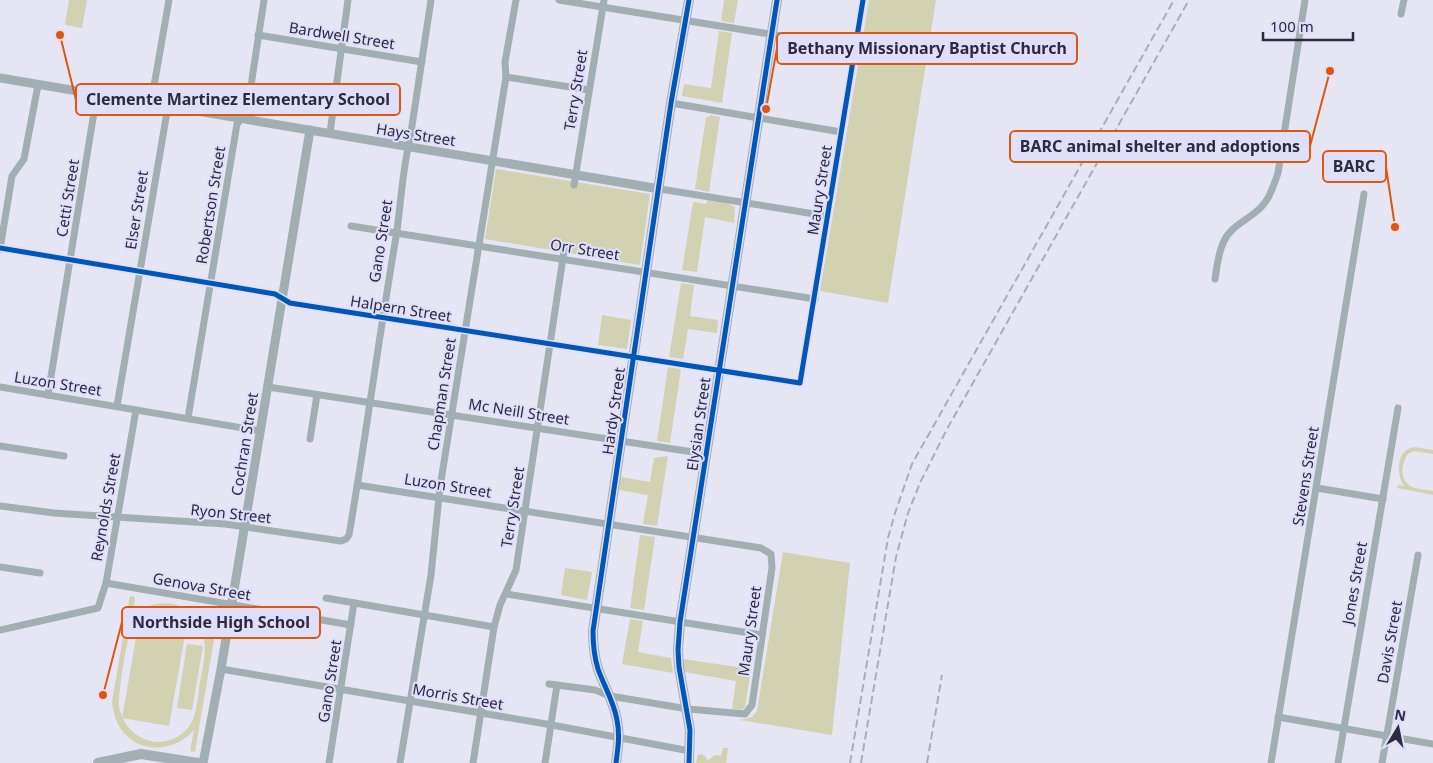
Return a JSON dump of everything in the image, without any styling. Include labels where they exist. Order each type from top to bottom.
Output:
[{"type":"main road","name":"Hardy Street","points":[[616,763],[620,738],[617,719],[610,696],[598,669],[593,648],[593,631],[689,0]]},
{"type":"main road","name":"Elysian Street","points":[[689,763],[690,720],[678,650],[680,622],[777,0]]},
{"type":"main road","points":[[98,763],[141,754],[198,763]]},
{"type":"street","points":[[151,103],[169,0]]},
{"type":"street","name":"Robertson Street","points":[[188,418],[237,124],[248,112],[264,0]]},
{"type":"street","points":[[330,133],[348,0]]},
{"type":"street","name":"Gano Street","points":[[340,541],[346,539],[349,535],[431,0]]},
{"type":"street","name":"Chapman Street","points":[[400,763],[431,575],[439,498],[506,77],[505,62],[516,0]]},
{"type":"street","points":[[559,0],[604,4],[686,21],[856,48]]},
{"type":"street","name":"Maury Street","points":[[800,383],[863,0]]},
{"type":"street","points":[[1215,279],[1218,254],[1224,239],[1236,225],[1259,210],[1271,194],[1278,173],[1305,0]]},
{"type":"street","points":[[1401,14],[1404,0]]},
{"type":"street","name":"Terry Street","points":[[574,185],[604,4]]},
{"type":"street","name":"Bardwell Street","points":[[258,35],[422,62]]},
{"type":"street","points":[[506,77],[589,90]]},
{"type":"street","name":"Hays Street","points":[[0,78],[827,216]]},
{"type":"street","points":[[0,248],[12,176],[24,159],[38,85]]},
{"type":"street","name":"Cetti Street","points":[[48,395],[97,94]]},
{"type":"street","points":[[672,103],[841,132]]},
{"type":"street","name":"Elser Street","points":[[117,406],[168,106]]},
{"type":"street","name":"Cochran Street","points":[[203,763],[221,669],[310,130]]},
{"type":"street","name":"Stevens Street","points":[[1271,763],[1364,194]]},
{"type":"street","name":"Orr Street","points":[[351,226],[815,298]]},
{"type":"street","name":"Halpern Street","points":[[0,248],[275,294],[290,303],[800,383]]},
{"type":"street","name":"Terry Street","points":[[472,763],[494,627],[500,605],[516,570],[564,251]]},
{"type":"street","name":"Luzon Street","points":[[0,387],[260,430]]},
{"type":"street","name":"Mc Neill Street","points":[[268,387],[706,454]]},
{"type":"street","points":[[310,438],[317,395]]},
{"type":"street","name":"Jones Street","points":[[1338,763],[1398,408]]},
{"type":"street","name":"Reynolds Street","points":[[0,630],[98,608],[106,583],[136,410]]},
{"type":"street","points":[[0,446],[64,456]]},
{"type":"street","name":"Luzon Street","points":[[357,485],[693,539],[761,548],[771,554]]},
{"type":"street","points":[[1317,488],[1383,499]]},
{"type":"street","name":"Ryon Street","points":[[0,506],[54,514],[244,526],[340,541]]},
{"type":"street","name":"Maury Street","points":[[688,709],[739,715],[745,714],[752,705],[772,568],[771,554]]},
{"type":"street","name":"Davis Street","points":[[1382,763],[1418,555]]},
{"type":"street","points":[[0,567],[40,573]]},
{"type":"street","name":"Genova Street","points":[[106,583],[351,626]]},
{"type":"street","points":[[506,594],[762,635]]},
{"type":"street","points":[[326,598],[494,627]]},
{"type":"street","name":"Gano Street","points":[[329,763],[342,690],[354,603]]},
{"type":"street","name":"Morris Street","points":[[221,669],[552,725],[690,751]]},
{"type":"street","points":[[549,684],[595,690],[610,696],[688,709]]},
{"type":"street","points":[[545,763],[557,685]]},
{"type":"street","points":[[1278,717],[1433,744]]},
{"type":"green space","points":[[69,0],[87,0],[82,28],[65,25]]},
{"type":"green space","points":[[724,0],[738,0],[734,23],[721,21]]},
{"type":"green space","points":[[869,0],[936,0],[888,303],[820,291]]},
{"type":"green space","points":[[719,31],[732,33],[722,103],[682,96],[684,84],[711,88]]},
{"type":"green space","points":[[710,115],[720,117],[709,192],[695,189],[706,117]]},
{"type":"green space","points":[[496,169],[650,194],[640,265],[485,239]]},
{"type":"green space","points":[[708,199],[724,202],[735,207],[734,223],[705,217],[697,272],[682,270],[693,202],[706,204]]},
{"type":"green space","points":[[681,283],[694,285],[690,316],[718,320],[717,333],[688,329],[683,359],[669,357]]},
{"type":"green space","points":[[602,315],[631,320],[627,349],[598,345]]},
{"type":"green space","points":[[668,367],[681,369],[670,443],[657,441]]},
{"type":"green space","points":[[1414,447],[1433,450],[1433,454],[1414,451],[1408,454],[1404,462],[1403,476],[1412,487],[1433,491],[1433,495],[1397,488],[1398,485],[1404,486],[1399,469],[1401,457],[1408,449]]},
{"type":"green space","points":[[668,456],[657,526],[643,524],[648,495],[619,490],[621,477],[650,482],[654,458]]},
{"type":"green space","points":[[640,535],[655,537],[644,610],[630,608]]},
{"type":"green space","points":[[783,552],[850,563],[832,735],[740,720],[752,717],[757,711]]},
{"type":"green space","points":[[565,568],[592,572],[587,600],[561,595]]},
{"type":"green space","points":[[130,596],[135,597],[132,619],[141,610],[151,605],[174,604],[195,614],[209,633],[215,634],[195,752],[190,751],[194,730],[187,737],[170,746],[151,747],[133,741],[119,727],[112,702]],"holes":[[[167,609],[194,620],[201,629],[204,638],[204,662],[197,706],[192,722],[185,731],[175,738],[155,742],[145,739],[128,727],[119,707],[119,693],[130,632],[139,620],[152,613]]]},
{"type":"green space","points":[[630,619],[643,621],[638,652],[671,658],[673,673],[622,664]]},
{"type":"green space","points":[[139,621],[186,629],[169,726],[122,718]]},
{"type":"green space","points":[[187,644],[203,646],[192,710],[177,708]]},
{"type":"green space","points":[[683,659],[751,669],[745,707],[742,710],[732,709],[736,681],[684,672]]},
{"type":"green space","points":[[723,748],[728,748],[726,763],[696,763],[698,754],[704,755],[708,760],[715,755],[721,756]]},
{"type":"railway","points":[[850,763],[888,538],[912,464],[1174,0]]},
{"type":"railway","points":[[861,763],[896,557],[908,513],[920,483],[947,429],[1189,0]]},
{"type":"railway","points":[[927,763],[942,675]]},
{"type":"cycle path","points":[[616,763],[619,736],[617,720],[614,707],[597,664],[593,631],[671,103],[689,0]]},
{"type":"cycle path","points":[[689,763],[690,730],[679,667],[680,622],[777,0]]},
{"type":"cycle path","points":[[0,248],[275,294],[290,303],[800,383],[863,0]]},
{"type":"place","name":"Clemente Martinez Elementary School","points":[[60,35]]},
{"type":"place","name":"BARC animal shelter and adoptions","points":[[1330,71]]},
{"type":"place","name":"Bethany Missionary Baptist Church","points":[[766,109]]},
{"type":"place","name":"BARC","points":[[1395,227]]},
{"type":"place","name":"Northside High School","points":[[103,695]]}]
